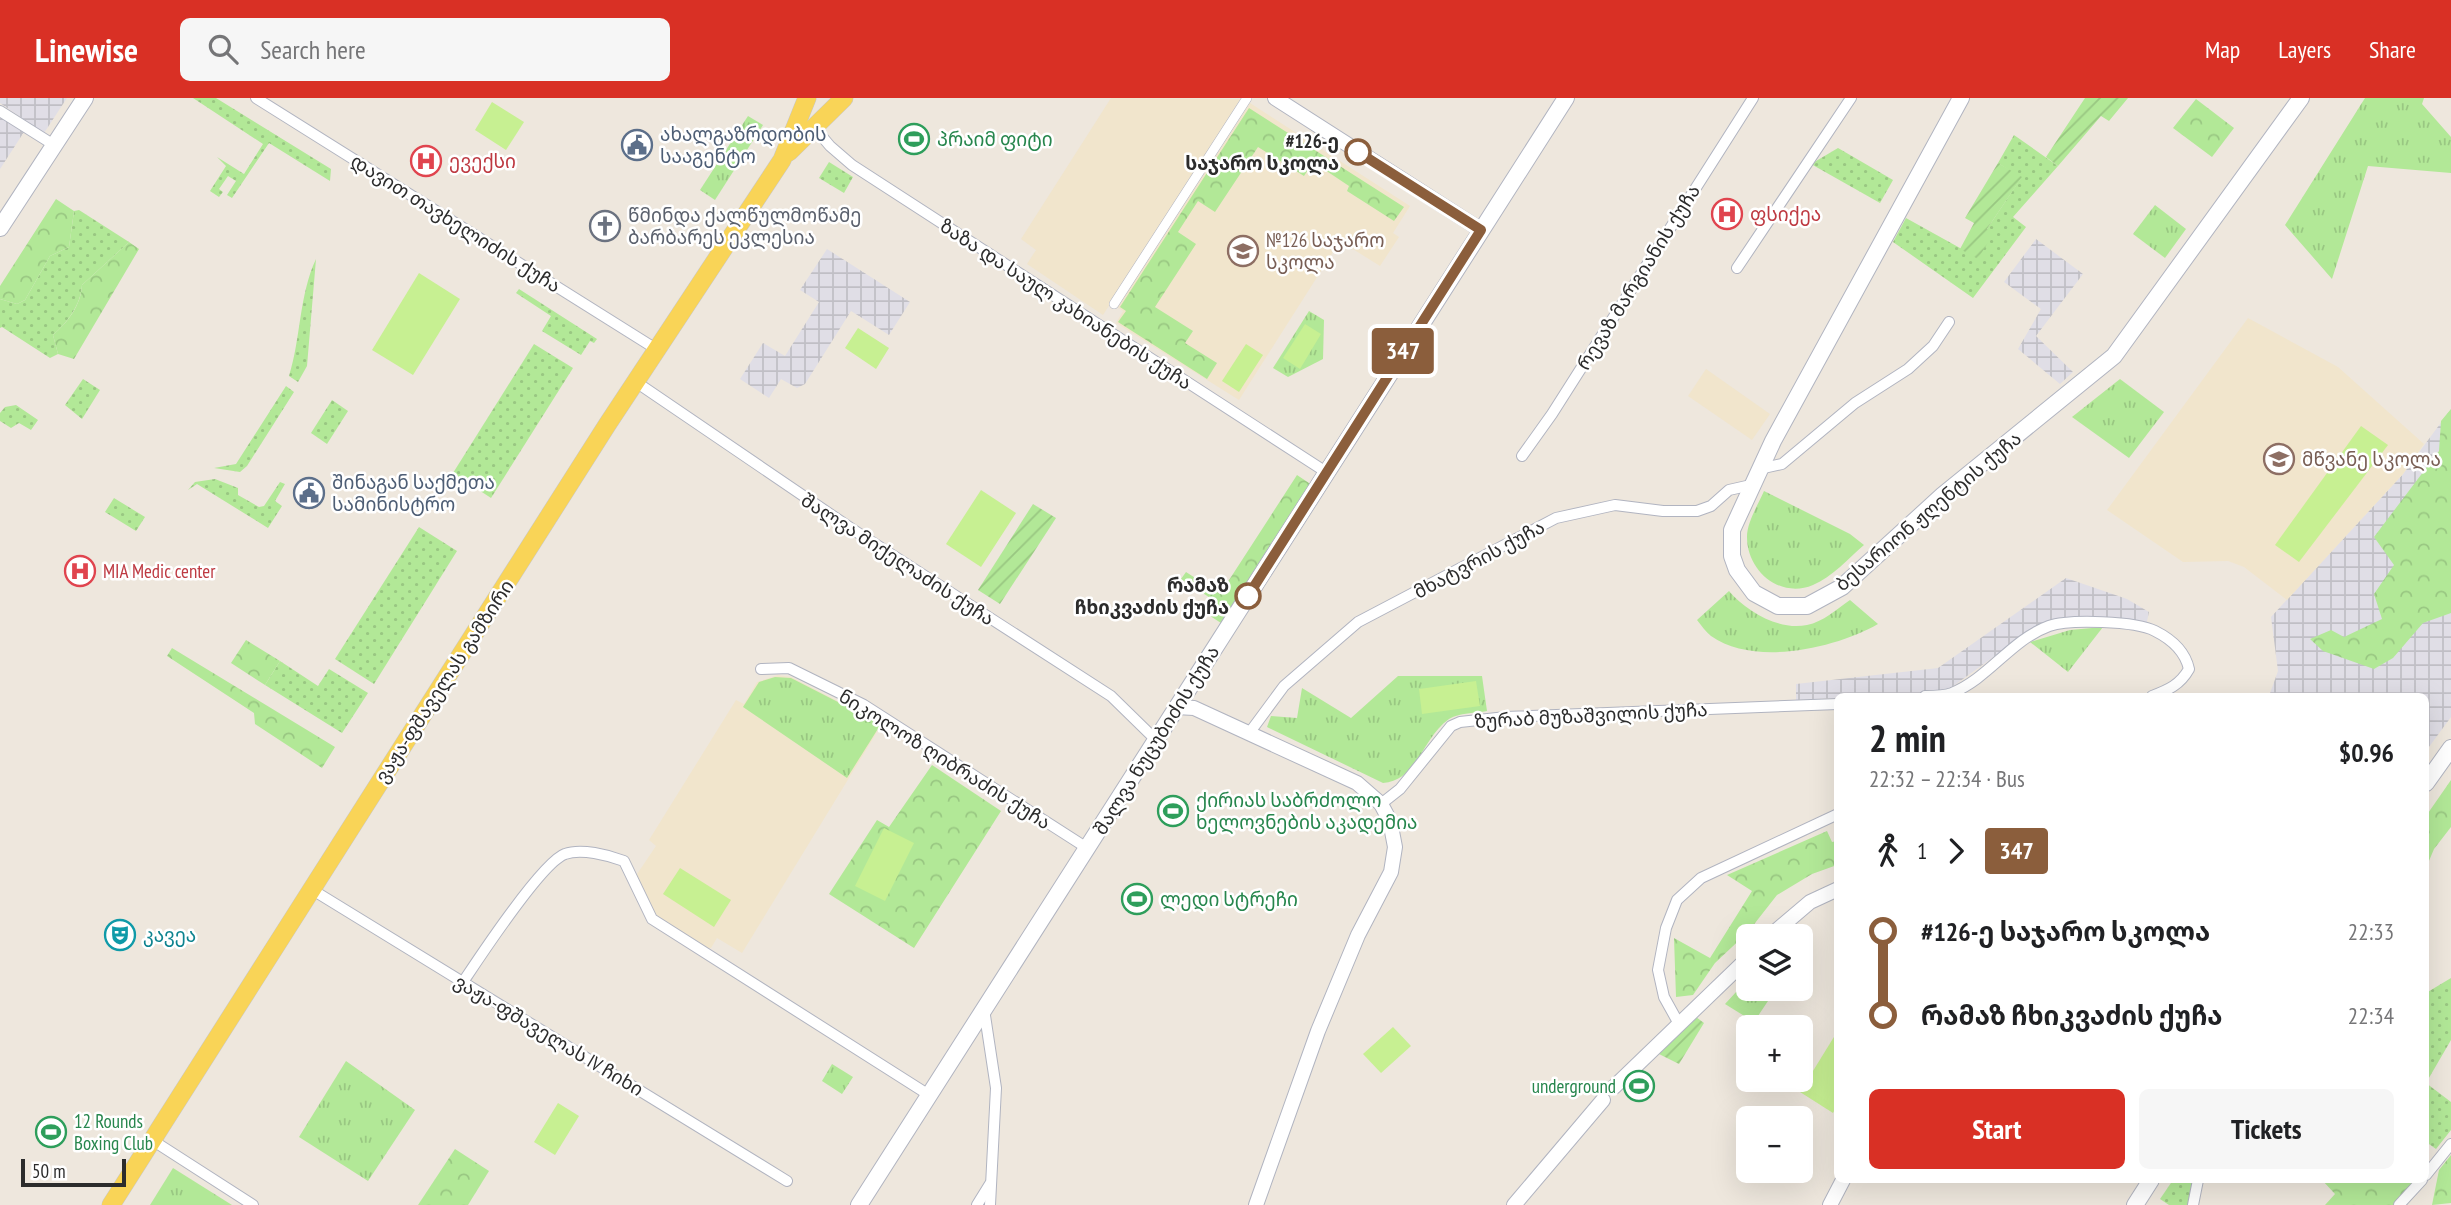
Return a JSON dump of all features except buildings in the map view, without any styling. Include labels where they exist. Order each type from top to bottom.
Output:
[{"type":"main road","points":[[0,228],[85,98]]},
{"type":"main road","name":"ვაჟა-ფშაველას გამზირი","points":[[782,160],[807,98]]},
{"type":"main road","name":"ვაჟა-ფშაველას გამზირი","points":[[111,1205],[656,349],[782,160],[844,98]]},
{"type":"main road","name":"შალვა ნუცუბიძის ქუჩა","points":[[859,1205],[1566,98]]},
{"type":"main road","name":"ბესარიონ ჟღენტის ქუჩა","points":[[1961,98],[1759,469],[1732,530],[1732,556],[1737,570],[1754,593],[1778,606],[1793,608],[1821,601],[1842,587],[1943,495],[2114,356],[2301,98]]},
{"type":"main road","points":[[2429,779],[2451,748]]},
{"type":"main road","points":[[2135,1205],[2149,1183]]},
{"type":"street","name":"დავით თავხელიძის ქუჩა","points":[[256,98],[656,349]]},
{"type":"street","points":[[1114,304],[1247,98]]},
{"type":"street","points":[[1275,98],[1481,230]]},
{"type":"street","name":"რევაზ მარგიანის ქუჩა","points":[[1522,456],[1552,414],[1753,98]]},
{"type":"street","points":[[1737,268],[1851,98]]},
{"type":"street","points":[[0,111],[54,145]]},
{"type":"street","name":"ზაზა და საულ კახიანების ქუჩა","points":[[814,127],[830,146],[858,169],[1326,472]]},
{"type":"street","points":[[1759,469],[1782,464],[1855,403],[1912,366],[1933,346],[1949,321]]},
{"type":"street","name":"შალვა მიქელაძის ქუჩა","points":[[636,382],[861,535],[1111,696],[1156,740]]},
{"type":"street","name":"მხატვრის ქუჩა","points":[[1250,732],[1284,686],[1358,622],[1556,518],[1615,505],[1679,512],[1712,506],[1729,490],[1751,485]]},
{"type":"street","points":[[1952,693],[1995,664],[2023,639],[2050,625],[2071,622],[2154,629],[2185,654],[2189,669],[2184,679],[2173,688],[2160,693]]},
{"type":"street","name":"ნიკოლოზ ღიბრაძის ქუჩა","points":[[761,669],[789,668],[864,705],[1087,848]]},
{"type":"street","name":"ზურაბ მუზაშვილის ქუჩა","points":[[1381,804],[1400,789],[1451,726],[1460,722],[1507,717],[1834,704]]},
{"type":"street","points":[[1176,707],[1194,708],[1357,783],[1381,804],[1390,821],[1395,847],[1391,872],[1358,935],[1318,1031],[1256,1205]]},
{"type":"street","points":[[1679,1024],[1664,997],[1658,970],[1665,928],[1677,900],[1701,878],[1834,816]]},
{"type":"street","points":[[463,982],[541,876],[563,854],[577,852],[624,862],[652,919],[929,1095]]},
{"type":"street","name":"ვაჟა-ფშაველას IV ჩიხი","points":[[311,889],[788,1181]]},
{"type":"street","points":[[1784,924],[1810,902],[1834,891]]},
{"type":"street","points":[[1614,1087],[1736,969]]},
{"type":"street","points":[[984,1009],[996,1088],[990,1205]]},
{"type":"street","points":[[1514,1205],[1603,1100]]},
{"type":"street","points":[[152,1140],[253,1205]]},
{"type":"street","points":[[2429,1171],[2451,1144]]},
{"type":"street","points":[[977,1205],[992,1181]]},
{"type":"street","points":[[1830,1205],[1841,1183]]},
{"type":"street","points":[[2193,1205],[2197,1183]]},
{"type":"street","points":[[2399,1205],[2419,1183]]},
{"type":"shaded area","points":[[0,98],[67,98],[44,133],[0,103]]},
{"type":"shaded area","points":[[1111,98],[1241,99],[1103,315],[1027,264],[1036,250],[1021,239]]},
{"type":"shaded area","name":"№126 საჯარო სკოლა","points":[[1250,103],[1410,206],[1393,233],[1399,237],[1380,266],[1340,241],[1239,400],[1116,323],[1123,311],[1117,307]]},
{"type":"shaded area","points":[[0,117],[24,132],[0,169]]},
{"type":"shaded area","points":[[2036,239],[2083,274],[2036,336],[2073,372],[2060,384],[2018,349],[2041,309],[2004,282]]},
{"type":"shaded area","points":[[827,249],[910,302],[889,335],[851,311],[805,384],[797,388],[781,379],[769,398],[740,379],[763,343],[785,356],[819,302],[800,290]]},
{"type":"shaded area","name":"მწვანე სკოლა","points":[[2248,318],[2338,367],[2424,444],[2403,474],[2287,600],[2244,567],[2228,561],[2183,562],[2107,510]]},
{"type":"shaded area","points":[[1706,369],[1770,414],[1752,440],[1688,396]]},
{"type":"shaded area","points":[[2451,409],[2451,717],[2429,747],[2429,693],[2270,693],[2278,671],[2271,617],[2403,474]]},
{"type":"shaded area","points":[[2066,578],[2127,599],[2149,612],[2146,626],[2036,626],[1945,692],[1834,693],[1834,698],[1796,700],[1796,684],[1938,668]]},
{"type":"shaded area","points":[[778,675],[791,677],[882,724],[742,953],[717,938],[711,948],[701,948],[657,919],[635,877],[656,846],[649,840],[736,700],[744,704],[757,682]]},
{"type":"green space","points":[[193,98],[216,98],[331,169],[330,181],[269,143],[232,198],[227,195],[236,181],[228,176],[219,189],[223,192],[219,197],[210,191],[226,166],[217,157],[244,174],[263,144]]},
{"type":"green space","points":[[2085,98],[2128,98],[2109,121],[2101,116],[2058,166],[2046,157]]},
{"type":"green space","points":[[2365,98],[2424,98],[2422,104],[2451,137],[2451,173],[2368,166],[2332,279],[2285,225]]},
{"type":"green space","points":[[2196,99],[2234,128],[2212,157],[2173,128]]},
{"type":"green space","points":[[492,102],[524,122],[506,150],[475,130]]},
{"type":"green space","points":[[1249,108],[1404,207],[1394,221],[1347,191],[1349,186],[1313,162],[1304,176],[1258,147],[1215,212],[1198,201],[1178,232],[1196,244],[1155,307],[1193,331],[1185,343],[1217,363],[1207,379],[1118,322],[1126,311],[1120,307]]},
{"type":"green space","points":[[748,116],[763,125],[715,200],[700,190]]},
{"type":"green space","points":[[2014,135],[2058,166],[2013,217],[2026,227],[1973,298],[1893,242],[1906,218],[1978,258],[1987,229],[2021,178],[1998,163]]},
{"type":"green space","points":[[1838,148],[1893,180],[1880,203],[1811,164]]},
{"type":"green space","points":[[829,162],[853,177],[844,193],[819,178]]},
{"type":"green space","points":[[1998,163],[2022,177],[1987,229],[1993,234],[1978,259],[1960,249],[1974,223],[1965,218]]},
{"type":"green space","points":[[56,199],[74,211],[69,247],[50,256],[25,300],[17,304],[0,299],[0,286]]},
{"type":"green space","points":[[2155,205],[2186,229],[2165,258],[2133,234]]},
{"type":"green space","points":[[79,210],[129,242],[82,285],[73,312],[53,335],[58,354],[50,358],[0,328],[0,299],[17,304],[25,300],[50,256],[69,247],[74,211]]},
{"type":"green space","points":[[129,242],[139,249],[74,359],[58,354],[53,335],[73,313],[82,285]]},
{"type":"green space","points":[[316,259],[307,366],[298,382],[289,376],[306,287]]},
{"type":"green space","points":[[419,273],[460,299],[413,375],[372,350]]},
{"type":"green space","points":[[519,289],[597,339],[594,343],[590,341],[581,355],[542,331],[551,316],[516,293]]},
{"type":"green space","points":[[1309,311],[1324,320],[1323,359],[1288,377],[1273,368]]},
{"type":"green space","points":[[1305,324],[1321,334],[1300,369],[1283,358]]},
{"type":"green space","points":[[858,328],[889,348],[876,369],[845,348]]},
{"type":"green space","points":[[534,344],[573,368],[491,498],[453,473]]},
{"type":"green space","points":[[1246,344],[1263,355],[1239,392],[1222,381]]},
{"type":"green space","points":[[83,379],[100,390],[82,419],[65,405]]},
{"type":"green space","points":[[2120,379],[2164,412],[2129,458],[2072,417]]},
{"type":"green space","points":[[286,386],[294,392],[247,466],[240,472],[214,468],[236,464]]},
{"type":"green space","points":[[332,400],[348,411],[327,444],[311,433]]},
{"type":"green space","points":[[16,405],[38,420],[31,430],[19,423],[11,428],[0,421],[0,413],[5,407]]},
{"type":"green space","points":[[2451,409],[2451,613],[2423,623],[2393,658],[2374,669],[2323,651],[2310,639],[2331,630],[2344,637],[2382,619],[2374,594],[2394,565],[2374,537],[2439,451],[2441,421]]},
{"type":"green space","points":[[2361,426],[2388,445],[2299,562],[2275,545]]},
{"type":"green space","points":[[1297,475],[1312,485],[1221,623],[1207,614],[1215,601],[1181,579],[1186,572],[1220,594]]},
{"type":"green space","points":[[215,479],[238,488],[238,495],[259,507],[264,506],[280,482],[285,484],[275,501],[282,506],[268,528],[197,484],[188,490],[195,482]]},
{"type":"green space","points":[[981,490],[1016,513],[981,567],[946,544]]},
{"type":"green space","points":[[1764,491],[1850,534],[1864,545],[1820,582],[1801,588],[1778,585],[1759,571],[1748,549],[1749,525]]},
{"type":"green space","points":[[114,498],[145,517],[136,531],[105,512]]},
{"type":"green space","points":[[1033,504],[1056,518],[1000,604],[978,590]]},
{"type":"green space","points":[[419,527],[457,551],[374,684],[335,659]]},
{"type":"green space","points":[[1729,591],[1744,606],[1764,618],[1785,625],[1807,625],[1819,621],[1850,600],[1878,624],[1861,633],[1818,647],[1795,651],[1750,651],[1711,636],[1697,620]]},
{"type":"green space","points":[[2103,627],[2068,672],[2030,642],[2070,630]]},
{"type":"green space","points":[[246,640],[280,661],[265,685],[231,663]]},
{"type":"green space","points":[[172,648],[335,747],[322,768],[255,724],[254,713],[167,656]]},
{"type":"green space","points":[[280,661],[318,686],[329,669],[368,693],[342,733],[265,685]]},
{"type":"green space","points":[[1398,676],[1482,676],[1487,711],[1462,714],[1449,719],[1432,737],[1412,766],[1395,780],[1383,783],[1267,727],[1271,716],[1297,718],[1302,688],[1351,718]]},
{"type":"green space","points":[[775,677],[791,678],[881,724],[847,778],[743,707],[759,682]]},
{"type":"green space","points":[[1476,681],[1480,706],[1422,714],[1419,689]]},
{"type":"green space","points":[[932,765],[1001,811],[914,948],[829,894],[877,820],[889,827]]},
{"type":"green space","points":[[2451,780],[2451,827],[2434,849],[2429,861],[2429,812]]},
{"type":"green space","points":[[884,828],[914,843],[885,901],[855,886]]},
{"type":"green space","points":[[1827,831],[1834,842],[1834,866],[1812,874],[1777,895],[1754,924],[1736,924],[1736,943],[1715,963],[1693,995],[1676,997],[1674,938],[1710,958],[1752,891],[1727,875]]},
{"type":"green space","points":[[680,868],[731,900],[714,927],[663,894]]},
{"type":"green space","points":[[2451,978],[2451,1040],[2429,1078],[2429,991]]},
{"type":"green space","points":[[1736,992],[1736,1001],[1768,1001],[1759,1015],[1743,1015],[1725,1004]]},
{"type":"green space","points":[[1696,1017],[1704,1023],[1679,1064],[1659,1054]]},
{"type":"green space","points":[[1393,1027],[1411,1046],[1381,1073],[1363,1054]]},
{"type":"green space","points":[[1834,1037],[1834,1111],[1800,1092],[1813,1092],[1813,1071]]},
{"type":"green space","points":[[346,1061],[415,1110],[368,1181],[299,1137]]},
{"type":"green space","points":[[832,1064],[853,1077],[842,1094],[822,1081]]},
{"type":"green space","points":[[2429,1085],[2451,1102],[2451,1130],[2436,1149],[2429,1144]]},
{"type":"green space","points":[[558,1103],[579,1116],[555,1155],[534,1142]]},
{"type":"green space","points":[[455,1149],[489,1171],[468,1205],[418,1205]]},
{"type":"green space","points":[[2451,1155],[2451,1203],[2432,1205],[2439,1170]]},
{"type":"green space","points":[[173,1168],[232,1205],[150,1205]]},
{"type":"green space","points":[[2171,1183],[2196,1183],[2193,1205],[2169,1205],[2160,1199]]},
{"type":"green space","points":[[2325,1183],[2415,1183],[2394,1205],[2325,1205],[2335,1194]]},
{"type":"bus line","name":"347","points":[[1248,596],[1481,230],[1358,152]]},
{"type":"place","name":"პრაიმ ფიტი","points":[[914,139]]},
{"type":"place","name":"ახალგაზრდობის სააგენტო","points":[[637,145]]},
{"type":"place","name":"#126-ე საჯარო სკოლა","points":[[1358,152]]},
{"type":"place","name":"ევექსი","points":[[426,161]]},
{"type":"place","name":"ფსიქეა","points":[[1727,214]]},
{"type":"place","name":"წმინდა ქალწულმოწამე ბარბარეს ეკლესია","points":[[605,226]]},
{"type":"place","name":"№126 საჯარო სკოლა","points":[[1243,251]]},
{"type":"place","name":"მწვანე სკოლა","points":[[2279,459]]},
{"type":"place","name":"შინაგან საქმეთა სამინისტრო","points":[[309,493]]},
{"type":"place","name":"MIA Medic center","points":[[80,571]]},
{"type":"place","name":"რამაზ ჩხიკვაძის ქუჩა","points":[[1248,596]]},
{"type":"place","name":"ქირიას საბრძოლო ხელოვნების აკადემია","points":[[1173,811]]},
{"type":"place","name":"ლედი სტრეჩი","points":[[1137,899]]},
{"type":"place","name":"კავეა","points":[[120,935]]},
{"type":"place","name":"underground","points":[[1639,1086]]},
{"type":"place","name":"12 Rounds Boxing Club","points":[[51,1132]]}]
